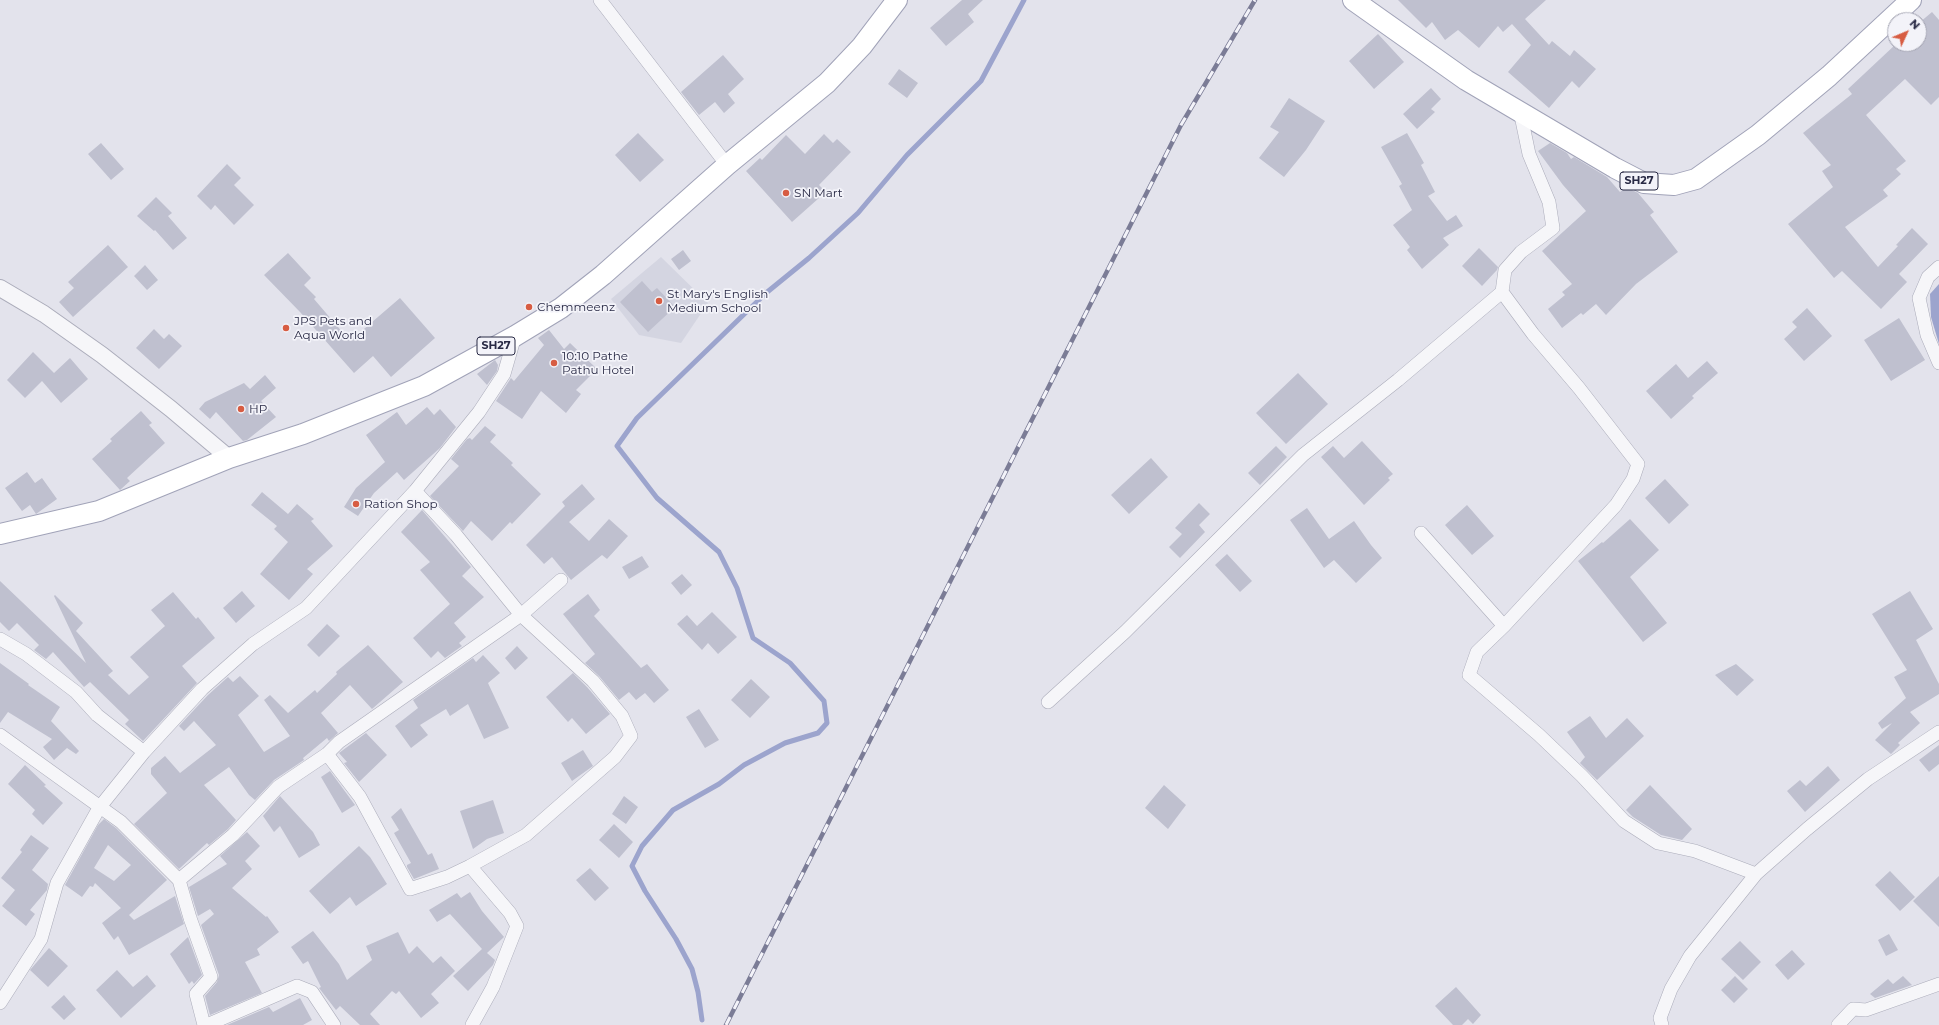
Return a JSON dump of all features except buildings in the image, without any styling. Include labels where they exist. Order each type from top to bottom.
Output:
[{"type":"main road","name":"SH27","points":[[0,534],[99,511],[229,458],[303,434],[424,386],[515,336],[561,308],[603,276],[727,165],[827,83],[862,46],[897,0]]},
{"type":"main road","name":"SH27","points":[[1354,0],[1466,80],[1644,183],[1674,185],[1696,179],[1758,135],[1829,76],[1911,0]]},
{"type":"street","points":[[600,0],[727,165]]},
{"type":"street","points":[[1048,702],[1125,632],[1304,455],[1398,380],[1502,292],[1505,270],[1521,252],[1553,228],[1549,202],[1529,154],[1520,111]]},
{"type":"street","points":[[1939,267],[1928,277],[1919,298],[1927,335],[1939,363]]},
{"type":"street","points":[[0,288],[44,314],[102,355],[171,409],[229,458]]},
{"type":"street","points":[[1502,292],[1533,334],[1579,388],[1638,464],[1633,479],[1616,505],[1504,626],[1477,652],[1469,675],[1539,735],[1582,776],[1624,821],[1658,844],[1695,851],[1756,874]]},
{"type":"street","points":[[0,1003],[41,939],[57,883],[99,808],[144,752],[202,689],[253,644],[306,608],[415,492],[479,412],[496,387],[504,374],[515,336]]},
{"type":"street","points":[[327,754],[360,797],[410,889],[470,866],[526,836],[615,757],[631,736],[622,716],[593,682],[521,615],[456,535],[415,492]]},
{"type":"street","points":[[1421,533],[1504,626]]},
{"type":"street","points":[[178,880],[233,835],[278,787],[327,754],[339,742],[521,615],[561,580]]},
{"type":"street","points":[[0,639],[26,654],[76,692],[97,715],[144,752]]},
{"type":"street","points":[[1662,1025],[1660,1018],[1671,989],[1690,956],[1756,874],[1807,829],[1868,779],[1939,732]]},
{"type":"street","points":[[0,735],[99,808],[121,822],[178,880],[190,918],[212,977],[196,994],[206,1025],[297,986],[312,992],[334,1025]]},
{"type":"street","points":[[470,866],[510,913],[517,926],[493,987],[472,1025]]},
{"type":"street","points":[[1838,1025],[1853,1009],[1866,1010],[1939,984]]},
{"type":"shaded area","name":"St Mary's English Medium School","points":[[661,257],[708,303],[681,343],[639,335],[611,299]]},
{"type":"water","points":[[1939,284],[1939,344],[1931,317],[1930,294]]},
{"type":"waterway","points":[[702,1020],[698,992],[692,969],[676,939],[645,891],[632,866],[642,846],[673,810],[719,784],[744,765],[785,743],[818,733],[827,723],[824,701],[790,663],[753,638],[737,588],[719,552],[657,498],[617,446],[637,418],[766,293],[809,258],[858,213],[907,155],[981,81],[1024,0]]},
{"type":"railway","points":[[726,1025],[1181,125],[1255,0]]},
{"type":"place","name":"SN Mart","points":[[786,193]]},
{"type":"place","name":"St Mary's English Medium School","points":[[659,301]]},
{"type":"place","name":"Chemmeenz","points":[[529,307]]},
{"type":"place","name":"JPS Pets and Aqua World","points":[[286,328]]},
{"type":"place","name":"10:10 Pathe Pathu Hotel","points":[[554,363]]},
{"type":"place","name":"HP","points":[[241,409]]},
{"type":"place","name":"Ration Shop","points":[[356,504]]}]
